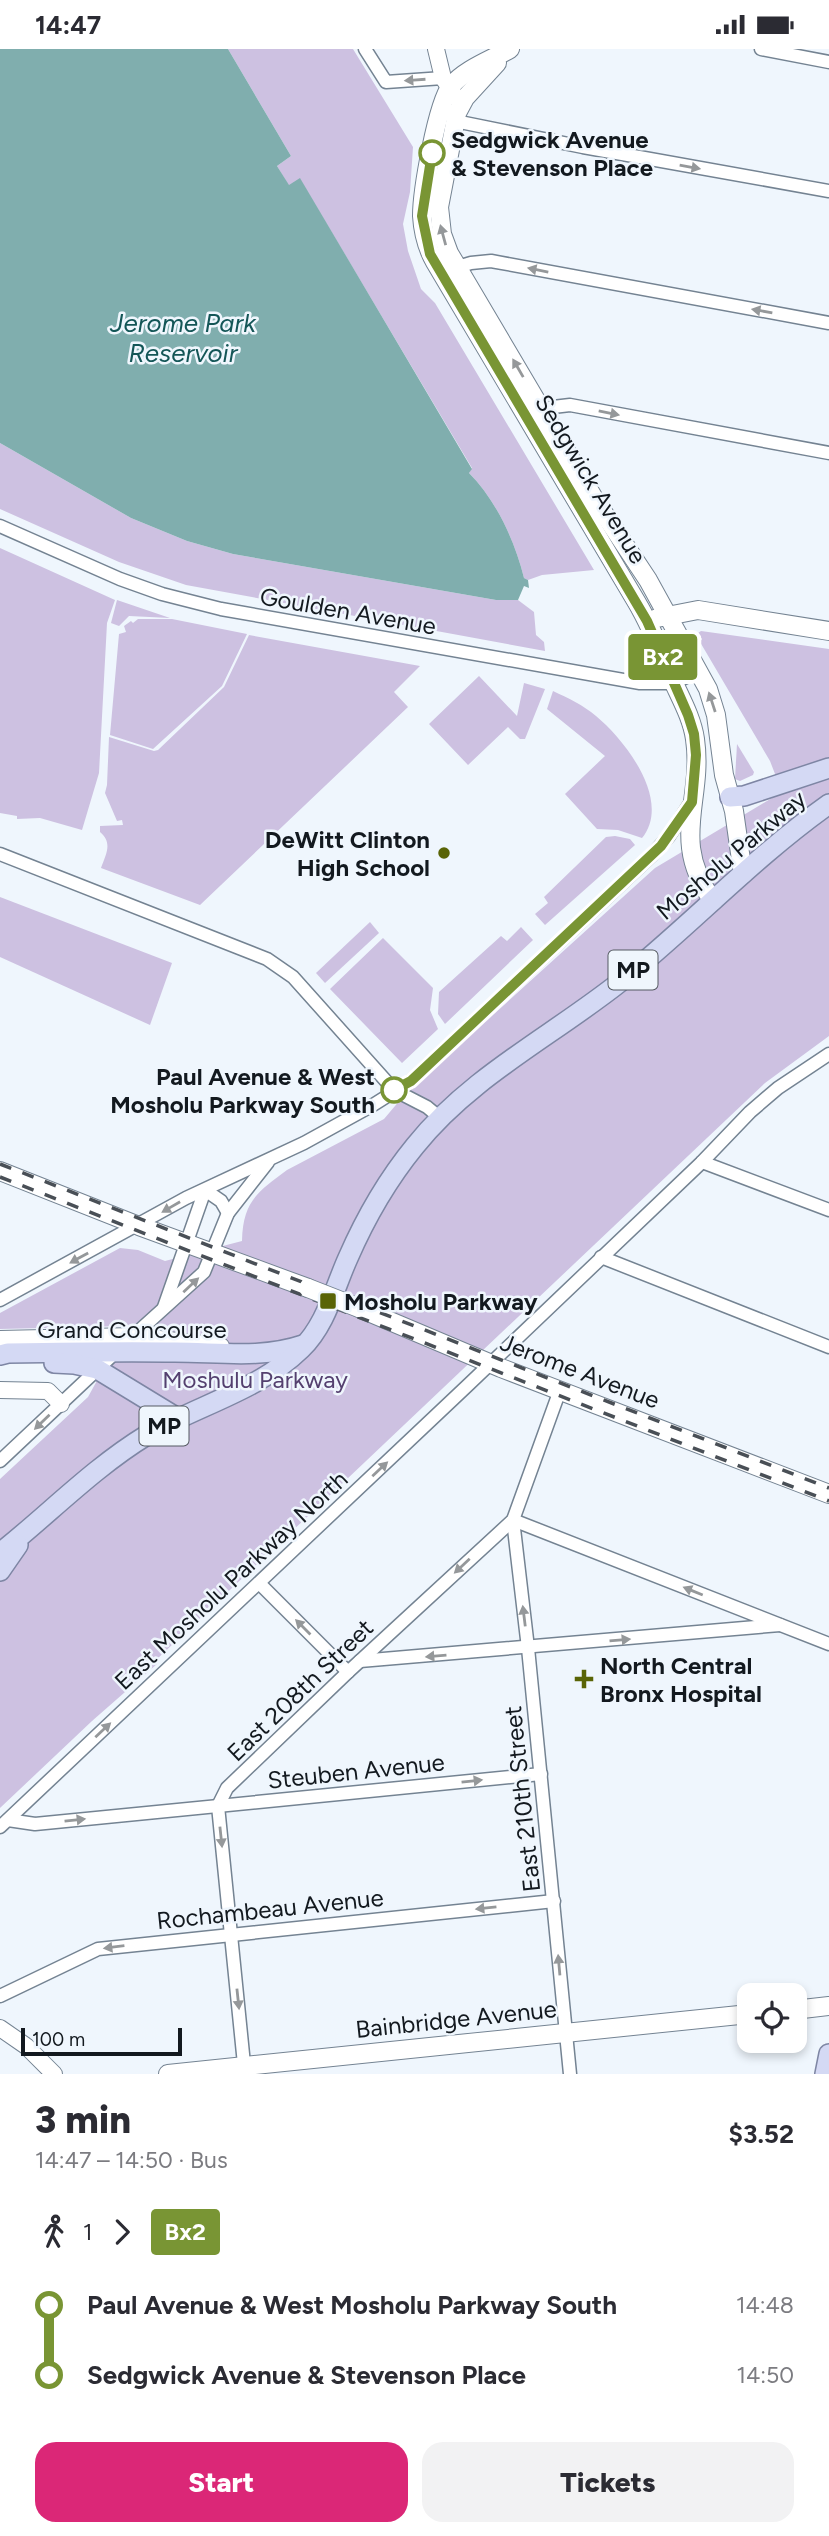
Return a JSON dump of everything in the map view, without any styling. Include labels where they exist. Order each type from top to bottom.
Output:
[{"type":"main road","points":[[446,84],[509,49]]},
{"type":"main road","points":[[462,103],[509,49]]},
{"type":"main road","name":"Sedgwick Avenue","points":[[446,84],[423,207],[428,248],[449,270],[536,416],[647,621],[692,725],[695,775],[689,830],[697,874],[713,901]]},
{"type":"main road","name":"Sedgwick Avenue","points":[[449,270],[439,216],[455,121],[462,103]]},
{"type":"main road","name":"Sedgwick Avenue","points":[[536,416],[667,615],[714,706],[724,775],[737,824],[743,874]]},
{"type":"main road","points":[[647,621],[667,615],[702,611],[829,631]]},
{"type":"main road","points":[[730,797],[744,796],[829,768]]},
{"type":"main road","name":"Mosholu Parkway","points":[[0,1553],[119,1454],[178,1419],[271,1374],[307,1343],[321,1324],[356,1240],[375,1205],[412,1149],[439,1117],[477,1085],[601,997],[789,834],[829,804]]},
{"type":"main road","name":"Jerome Avenue","points":[[0,1171],[308,1288],[490,1363],[829,1494]]},
{"type":"main road","name":"Grand Concourse","points":[[0,1355],[117,1351],[264,1353],[284,1351],[307,1343]]},
{"type":"main road","name":"Grand Concourse","points":[[0,1362],[74,1364],[97,1369],[178,1419]]},
{"type":"main road","name":"Mosholu Parkway","points":[[0,1571],[31,1528]]},
{"type":"main road","points":[[807,2009],[829,2006]]},
{"type":"main road","name":"Bainbridge Avenue","points":[[168,2074],[245,2069],[737,2015]]},
{"type":"main road","points":[[825,2074],[829,2054]]},
{"type":"street","points":[[365,49],[386,82],[446,84]]},
{"type":"street","points":[[436,49],[446,84],[462,103]]},
{"type":"street","points":[[761,49],[785,51],[829,62]]},
{"type":"street","points":[[455,121],[583,148],[829,191]]},
{"type":"street","points":[[449,270],[476,262],[496,262],[829,323]]},
{"type":"street","points":[[536,416],[553,407],[569,405],[829,453]]},
{"type":"street","name":"Goulden Avenue","points":[[0,526],[120,579],[197,604],[632,682],[674,683],[698,671]]},
{"type":"street","points":[[0,1300],[205,1189],[271,1160],[373,1105],[411,1081],[643,864],[669,836],[692,802]]},
{"type":"street","points":[[0,854],[267,959],[293,977],[394,1090],[427,1107],[439,1117]]},
{"type":"street","name":"East Mosholu Parkway North","points":[[4,1823],[702,1162],[750,1112],[789,1081],[829,1055]]},
{"type":"street","points":[[0,1461],[204,1272],[229,1213],[271,1160]]},
{"type":"street","points":[[702,1162],[829,1210]]},
{"type":"street","points":[[205,1189],[222,1201],[229,1213]]},
{"type":"street","points":[[163,1311],[205,1189]]},
{"type":"street","points":[[601,1257],[829,1347]]},
{"type":"street","name":"Grand Concourse","points":[[0,1339],[134,1336],[243,1348],[264,1353]]},
{"type":"street","points":[[0,1390],[48,1391],[61,1404]]},
{"type":"street","name":"East 208th Street","points":[[218,1806],[227,1788],[513,1520],[560,1390]]},
{"type":"street","points":[[513,1520],[829,1644]]},
{"type":"street","name":"East 210th Street","points":[[513,1520],[570,2074]]},
{"type":"street","points":[[259,1583],[348,1672]]},
{"type":"street","points":[[712,1631],[723,1624],[732,1607]]},
{"type":"street","points":[[360,1661],[780,1625]]},
{"type":"street","name":"Steuben Avenue","points":[[4,1823],[35,1824],[541,1774]]},
{"type":"street","points":[[218,1806],[245,2069]]},
{"type":"street","name":"Rochambeau Avenue","points":[[0,1996],[98,1949],[554,1901]]},
{"type":"street","points":[[0,2028],[26,2046],[54,2074]]},
{"type":"green space","points":[[228,49],[353,49],[413,147],[410,192],[403,224],[408,251],[421,289],[435,303],[594,570],[542,575],[528,580],[524,578],[510,536],[496,508],[469,473],[472,468],[300,179],[289,186],[277,166],[291,156]]},
{"type":"green space","points":[[0,443],[131,518],[187,541],[233,554],[496,600],[518,600],[534,612],[536,635],[544,642],[545,651],[186,585],[119,562],[0,509]]},
{"type":"green space","points":[[0,548],[115,600],[107,623],[99,773],[82,830],[40,818],[17,819],[17,816],[0,813]]},
{"type":"green space","points":[[117,600],[170,618],[129,616],[119,626],[111,623]]},
{"type":"green space","points":[[138,619],[172,619],[247,634],[222,686],[153,749],[110,735],[119,634],[126,632],[124,626]]},
{"type":"green space","name":"Moshulu Parkway","points":[[701,631],[829,649],[829,1036],[765,1083],[155,1661],[157,1664],[0,1808],[0,1479],[88,1397],[127,1326],[0,1329],[0,1313],[120,1248],[138,1250],[165,1261],[242,1241],[249,1207],[267,1185],[287,1170],[384,1119],[417,1080],[454,1044],[462,1043],[655,868],[782,792],[770,761],[700,642],[702,639],[698,633]]},
{"type":"green space","points":[[249,635],[420,666],[394,692],[408,707],[200,905],[101,868],[107,845],[100,826],[123,825],[122,820],[117,821],[105,793],[109,737],[158,750],[224,687]]},
{"type":"green space","points":[[479,676],[517,716],[524,683],[545,689],[525,739],[520,739],[508,727],[468,765],[429,724]]},
{"type":"green space","points":[[553,691],[596,716],[620,740],[642,772],[652,807],[650,823],[642,838],[618,830],[597,829],[565,794],[605,756],[547,709]]},
{"type":"green space","points":[[737,744],[754,772],[740,781],[735,779]]},
{"type":"green space","points":[[606,837],[630,839],[635,845],[545,925],[535,914],[548,903],[544,897]]},
{"type":"green space","points":[[0,897],[172,963],[150,1025],[0,957]]},
{"type":"green space","points":[[370,922],[379,933],[325,983],[316,973]]},
{"type":"green space","points":[[521,927],[533,940],[445,1024],[438,1014],[439,992],[501,936],[507,941]]},
{"type":"green space","points":[[383,938],[433,988],[430,1010],[438,1029],[402,1063],[330,989]]},
{"type":"water","name":"Jerome Park Reservoir","points":[[0,49],[228,49],[291,156],[277,166],[289,185],[300,178],[472,469],[469,473],[496,508],[524,578],[528,580],[529,588],[524,586],[518,600],[496,600],[233,554],[187,541],[131,518],[0,443]]},
{"type":"railway","points":[[0,1164],[829,1488]]},
{"type":"railway","points":[[0,1177],[829,1501]]},
{"type":"bus line","name":"Bx2","points":[[394,1090],[411,1081],[661,846],[692,802],[696,767],[692,725],[652,630],[430,254],[422,216],[432,153]]},
{"type":"place","name":"Sedgwick Avenue & Stevenson Place","points":[[432,153]]},
{"type":"place","name":"DeWitt Clinton High School","points":[[444,853]]},
{"type":"place","name":"Paul Avenue & West Mosholu Parkway South","points":[[394,1090]]},
{"type":"place","name":"Mosholu Parkway","points":[[328,1301]]},
{"type":"place","name":"North Central Bronx Hospital","points":[[584,1679]]}]
